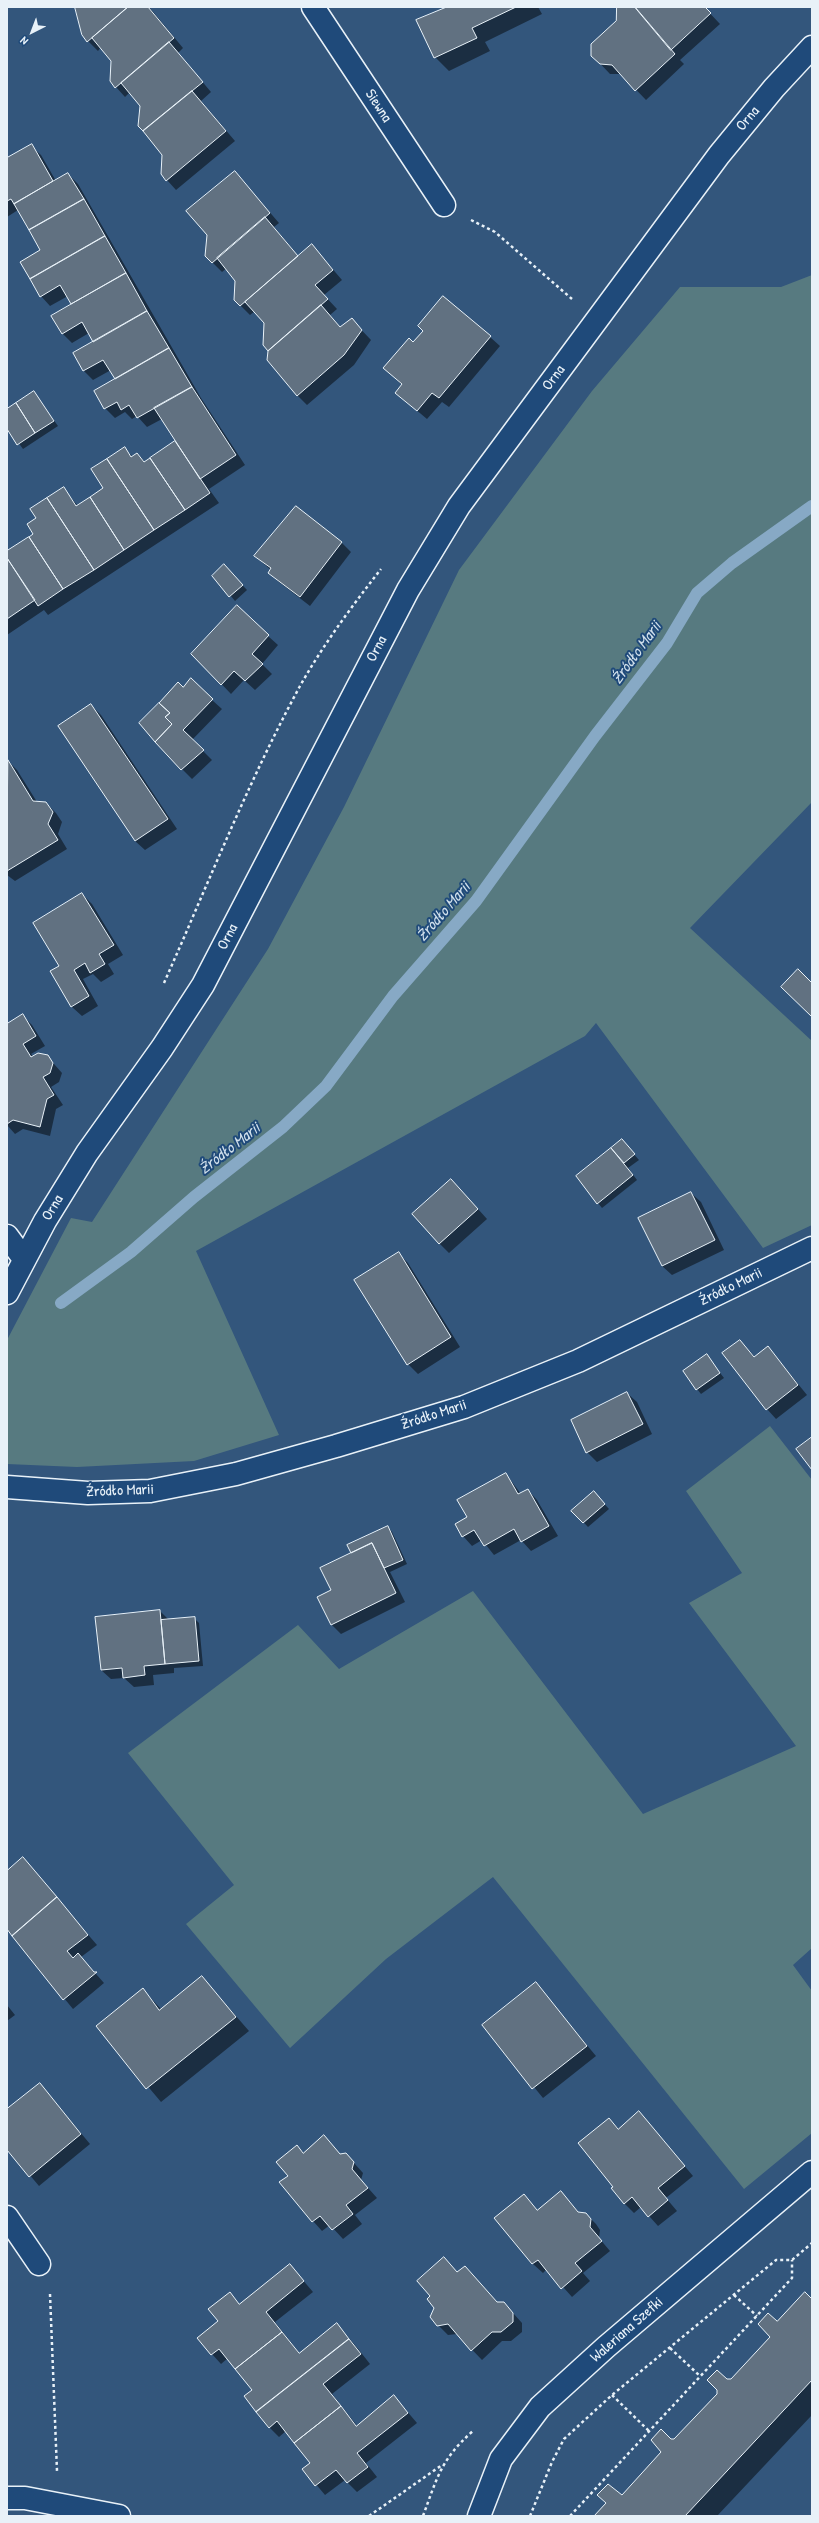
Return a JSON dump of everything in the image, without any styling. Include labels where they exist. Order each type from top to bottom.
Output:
[{"type":"street","name":"Siewna","points":[[313,7],[444,205]]},
{"type":"street","name":"Orna","points":[[7,1293],[24,1259],[87,1153],[162,1048],[203,985],[408,590],[459,506],[718,155],[774,88],[812,47]]},
{"type":"street","points":[[7,1236],[24,1259]]},
{"type":"street","name":"Źródło Marii","points":[[7,1487],[88,1493],[150,1491],[236,1474],[336,1446],[464,1407],[578,1361],[812,1248]]},
{"type":"street","name":"Waleriana Szefki","points":[[478,2516],[501,2459],[540,2407],[606,2347],[812,2172]]},
{"type":"street","points":[[7,2218],[39,2264]]},
{"type":"street","points":[[7,2498],[25,2498],[119,2516]]},
{"type":"path","points":[[495,232],[577,303]]},
{"type":"path","points":[[530,2516],[552,2462],[564,2439],[612,2395],[776,2260],[792,2260],[812,2243]]},
{"type":"path","points":[[570,2516],[792,2278],[792,2260]]},
{"type":"path","points":[[39,2264],[49,2289],[57,2475]]},
{"type":"path","points":[[734,2295],[757,2316]]},
{"type":"path","points":[[670,2348],[700,2376]]},
{"type":"path","points":[[612,2395],[649,2431]]},
{"type":"path","points":[[423,2516],[442,2465],[458,2444],[473,2430]]},
{"type":"path","points":[[369,2516],[442,2465]]},
{"type":"green space","points":[[812,275],[812,802],[690,928],[812,1041],[812,1225],[763,1248],[596,1023],[585,1036],[196,1251],[279,1435],[194,1461],[77,1467],[7,1464],[7,1340],[71,1218],[92,1222],[268,949],[344,807],[459,570],[592,391],[680,287],[781,287]]},
{"type":"green space","points":[[770,1426],[812,1480],[812,1948],[793,1965],[812,1991],[812,2133],[744,2189],[493,1877],[386,1959],[290,2048],[186,1924],[234,1885],[128,1753],[298,1625],[339,1669],[473,1591],[643,1814],[796,1746],[689,1603],[742,1573],[686,1491]]},
{"type":"building","points":[[75,7],[128,7],[87,42],[82,35]]},
{"type":"building","points":[[128,7],[148,7],[174,38],[115,88],[110,81],[111,61],[92,38]]},
{"type":"building","points":[[447,7],[516,7],[472,28],[477,38],[434,58],[416,20]]},
{"type":"building","points":[[617,7],[635,7],[675,54],[635,91],[612,65],[600,64],[591,56],[591,44],[616,21]]},
{"type":"building","points":[[635,7],[705,7],[711,13],[671,50]]},
{"type":"building","points":[[169,42],[203,82],[143,131],[138,126],[140,106],[121,83]]},
{"type":"building","points":[[192,91],[226,131],[166,181],[161,174],[162,155],[143,131]]},
{"type":"building","points":[[32,144],[53,181],[14,204],[11,199],[7,201],[7,158]]},
{"type":"building","points":[[235,171],[270,213],[212,263],[205,256],[207,235],[186,211]]},
{"type":"building","points":[[68,173],[84,199],[29,230],[14,204]]},
{"type":"building","points":[[84,199],[105,236],[30,279],[20,262],[40,250],[29,230]]},
{"type":"building","points":[[265,217],[298,256],[240,306],[234,300],[235,281],[217,258]]},
{"type":"building","points":[[105,236],[126,273],[71,304],[60,285],[40,297],[30,279]]},
{"type":"building","points":[[312,244],[333,270],[315,285],[328,299],[268,351],[263,345],[264,323],[245,302]]},
{"type":"building","points":[[126,273],[147,311],[93,342],[82,322],[62,334],[51,316]]},
{"type":"building","points":[[443,296],[491,336],[439,398],[432,393],[417,411],[395,393],[402,384],[383,368],[409,338],[413,342],[423,331],[418,326]]},
{"type":"building","points":[[321,305],[340,327],[352,318],[362,330],[344,355],[297,396],[267,360],[268,351]]},
{"type":"building","points":[[147,311],[169,348],[115,379],[103,360],[83,371],[73,353]]},
{"type":"building","points":[[169,348],[192,387],[137,418],[129,405],[121,410],[117,402],[104,409],[94,391]]},
{"type":"building","points":[[192,387],[236,455],[200,479],[154,408]]},
{"type":"building","points":[[34,391],[54,421],[35,433],[16,403]]},
{"type":"building","points":[[16,403],[35,433],[17,445],[7,429],[7,409]]},
{"type":"building","points":[[175,441],[210,493],[185,510],[150,458]]},
{"type":"building","points":[[125,447],[131,457],[137,453],[144,462],[150,458],[185,510],[154,530],[107,459]]},
{"type":"building","points":[[107,459],[154,530],[124,550],[90,497],[103,488],[91,469]]},
{"type":"building","points":[[64,487],[76,506],[90,497],[124,550],[94,570],[47,498]]},
{"type":"building","points":[[47,498],[94,570],[63,589],[29,537],[33,534],[27,524],[36,518],[30,509]]},
{"type":"building","points":[[296,506],[342,542],[300,597],[268,573],[271,568],[254,556]]},
{"type":"building","points":[[29,537],[63,589],[38,606],[7,558],[7,551]]},
{"type":"building","points":[[7,558],[35,600],[7,619]]},
{"type":"building","points":[[224,564],[243,585],[229,597],[212,576]]},
{"type":"building","points":[[237,605],[269,635],[252,654],[263,664],[245,681],[234,671],[221,685],[191,654]]},
{"type":"building","points":[[191,678],[213,699],[183,730],[204,750],[181,770],[155,742],[172,724],[165,717],[170,713],[159,703],[178,682],[183,687]]},
{"type":"building","points":[[159,703],[170,713],[165,717],[172,724],[155,742],[139,723]]},
{"type":"building","points":[[91,704],[168,819],[135,841],[58,726]]},
{"type":"building","points":[[8,760],[33,801],[46,802],[53,812],[48,824],[58,840],[7,871]]},
{"type":"building","points":[[82,893],[114,945],[99,954],[105,964],[90,973],[85,963],[74,970],[89,996],[71,1007],[50,971],[59,966],[33,923]]},
{"type":"building","points":[[798,969],[812,983],[812,1017],[781,987]]},
{"type":"building","points":[[23,1014],[36,1036],[23,1044],[31,1057],[38,1053],[48,1055],[53,1063],[50,1073],[43,1077],[54,1095],[47,1099],[40,1127],[13,1120],[7,1124],[7,1024]]},
{"type":"building","points":[[622,1139],[635,1154],[624,1163],[611,1148]]},
{"type":"building","points":[[611,1148],[633,1175],[597,1204],[576,1176]]},
{"type":"building","points":[[451,1179],[478,1209],[439,1244],[412,1214]]},
{"type":"building","points":[[691,1192],[715,1240],[662,1266],[638,1218]]},
{"type":"building","points":[[399,1252],[451,1337],[407,1365],[354,1280]]},
{"type":"building","points":[[740,1340],[754,1357],[768,1346],[798,1385],[766,1410],[722,1353]]},
{"type":"building","points":[[707,1354],[720,1373],[696,1390],[683,1371]]},
{"type":"building","points":[[627,1392],[643,1424],[586,1453],[571,1420]]},
{"type":"building","points":[[812,1437],[812,1470],[796,1449]]},
{"type":"building","points":[[506,1473],[518,1494],[528,1489],[549,1526],[521,1542],[514,1529],[484,1546],[474,1530],[462,1537],[455,1524],[467,1517],[457,1500]]},
{"type":"building","points":[[594,1491],[605,1504],[583,1523],[571,1511]]},
{"type":"building","points":[[388,1526],[403,1560],[384,1568],[372,1543],[351,1553],[347,1545]]},
{"type":"building","points":[[372,1543],[396,1593],[331,1625],[317,1597],[331,1590],[320,1568]]},
{"type":"building","points":[[160,1610],[165,1664],[144,1666],[145,1675],[123,1678],[122,1668],[101,1670],[95,1617]]},
{"type":"building","points":[[195,1617],[199,1661],[165,1664],[161,1620]]},
{"type":"building","points":[[23,1857],[57,1897],[12,1936],[7,1929],[7,1871]]},
{"type":"building","points":[[57,1897],[88,1935],[67,1951],[73,1958],[78,1953],[94,1972],[97,1972],[63,2000],[12,1936]]},
{"type":"building","points":[[202,1976],[236,2017],[146,2089],[96,2026],[143,1988],[159,2010]]},
{"type":"building","points":[[536,1982],[587,2046],[532,2089],[482,2025]]},
{"type":"building","points":[[40,2083],[81,2134],[29,2177],[7,2150],[7,2109]]},
{"type":"building","points":[[639,2111],[685,2166],[658,2188],[668,2200],[648,2217],[632,2197],[624,2204],[611,2188],[613,2187],[578,2143],[609,2118],[618,2129]]},
{"type":"building","points":[[324,2135],[340,2154],[346,2153],[354,2162],[352,2169],[368,2188],[346,2205],[353,2214],[332,2230],[320,2216],[312,2222],[279,2182],[288,2176],[276,2162],[297,2145],[303,2153]]},
{"type":"building","points":[[561,2191],[578,2212],[586,2213],[591,2219],[590,2227],[602,2241],[575,2263],[582,2271],[561,2289],[538,2260],[532,2264],[494,2218],[524,2194],[537,2210]]},
{"type":"building","points":[[444,2257],[457,2272],[465,2266],[497,2302],[504,2302],[513,2313],[513,2322],[501,2332],[492,2332],[471,2351],[448,2324],[437,2326],[430,2317],[434,2308],[427,2299],[430,2296],[417,2281]]},
{"type":"building","points":[[290,2264],[304,2281],[266,2312],[282,2332],[235,2369],[219,2349],[211,2355],[197,2338],[218,2321],[208,2309],[230,2292],[239,2304]]},
{"type":"building","points":[[805,2292],[812,2299],[812,2380],[685,2516],[594,2516],[606,2503],[597,2495],[608,2484],[622,2495],[661,2452],[651,2440],[661,2429],[671,2439],[674,2439],[717,2394],[717,2390],[707,2380],[717,2370],[727,2379],[731,2379],[770,2337],[758,2324],[768,2313],[777,2321]]},
{"type":"building","points":[[337,2323],[349,2339],[256,2412],[244,2396],[252,2390],[235,2369],[282,2332],[299,2353]]},
{"type":"building","points":[[349,2339],[361,2354],[323,2384],[341,2406],[294,2443],[277,2421],[269,2428],[256,2412]]},
{"type":"building","points":[[394,2395],[408,2413],[357,2453],[368,2467],[347,2483],[336,2470],[315,2486],[302,2469],[310,2463],[294,2443],[341,2406],[356,2426]]},
{"type":"waterway","name":"Źródło Marii","points":[[61,1303],[131,1252],[194,1197],[283,1127],[326,1086],[393,996],[476,901],[595,736],[667,643],[697,593],[732,563],[812,506]]}]
